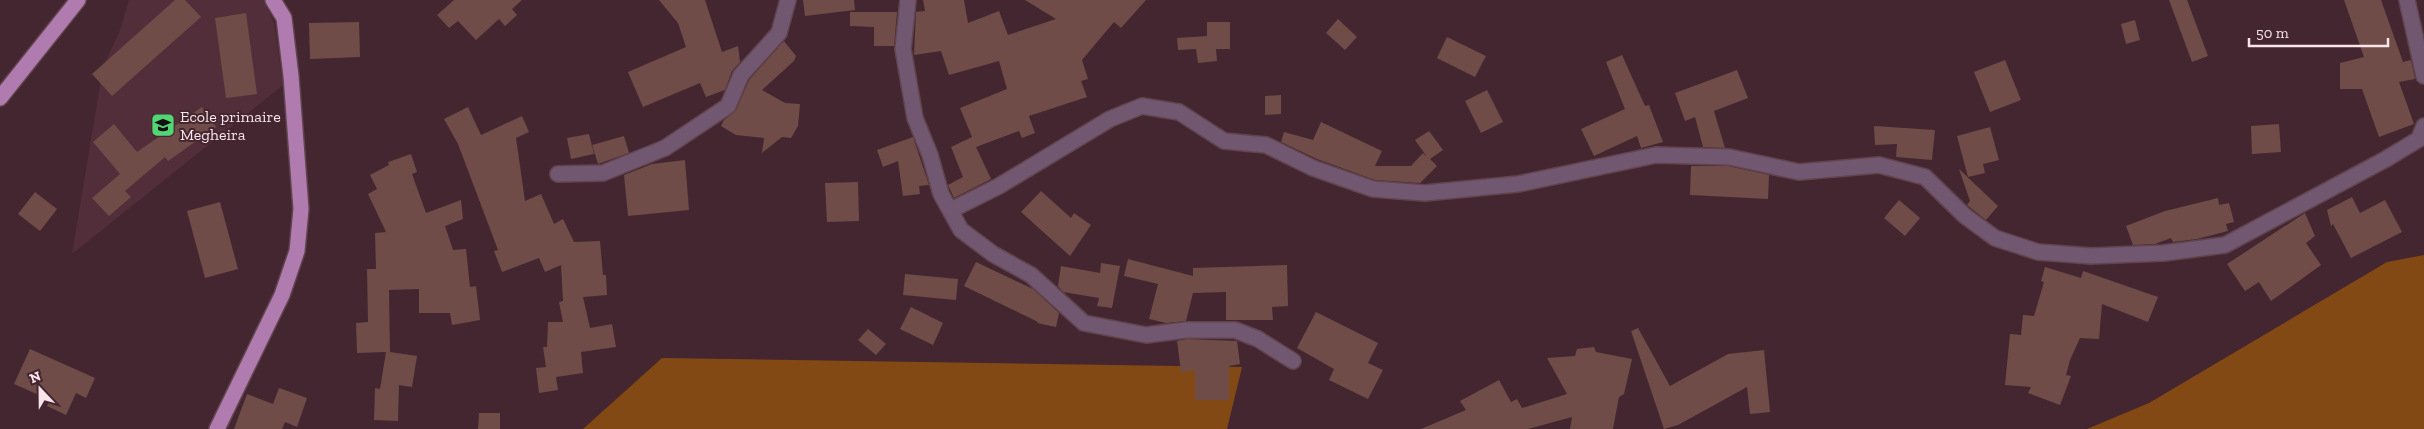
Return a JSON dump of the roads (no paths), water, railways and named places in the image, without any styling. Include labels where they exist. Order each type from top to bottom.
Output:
[{"type":"main road","points":[[0,98],[78,0]]},
{"type":"main road","points":[[217,429],[282,295],[297,251],[301,209],[291,76],[284,18],[274,0]]},
{"type":"street","points":[[558,174],[603,173],[665,148],[728,106],[741,75],[779,32],[788,0]]},
{"type":"street","points":[[908,0],[903,49],[915,118],[930,155],[941,194],[961,230],[993,254],[1031,275],[1084,323],[1146,335],[1186,330],[1236,330],[1258,339],[1293,361]]},
{"type":"street","points":[[2406,0],[2424,76]]},
{"type":"street","points":[[951,210],[999,186],[1110,119],[1142,106],[1179,112],[1224,141],[1266,145],[1313,168],[1373,189],[1425,193],[1518,184],[1656,155],[1729,157],[1799,172],[1879,165],[1925,177],[1964,216],[1995,238],[2038,252],[2091,256],[2164,253],[2225,245],[2386,159],[2419,139],[2424,126]]},
{"type":"place","name":"Ecole primaire Megheira","points":[[163,125]]}]
